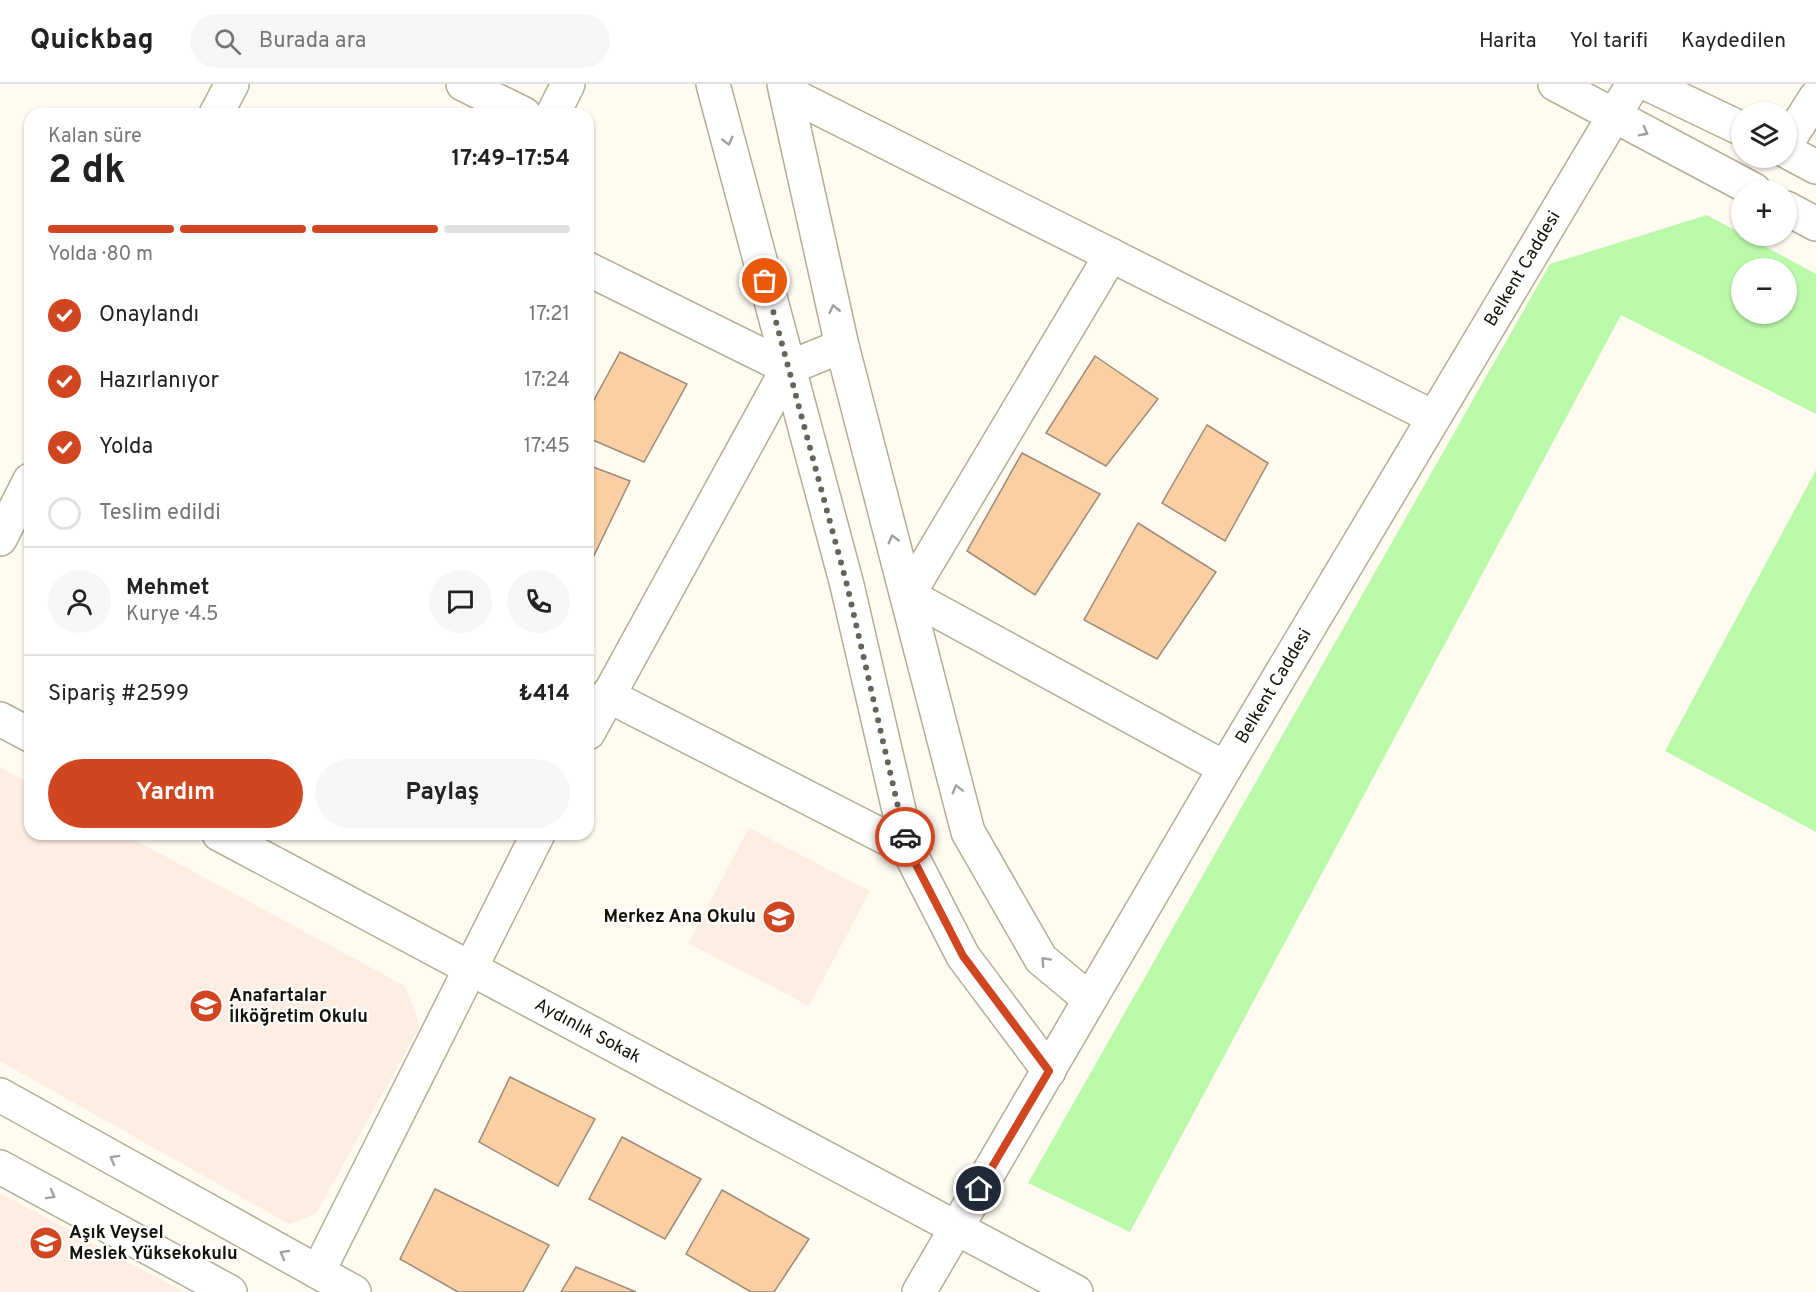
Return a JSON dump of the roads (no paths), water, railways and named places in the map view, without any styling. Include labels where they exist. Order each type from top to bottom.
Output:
[{"type":"street","points":[[219,108],[232,84]]},
{"type":"street","points":[[463,84],[512,108]]},
{"type":"street","points":[[556,108],[568,84]]},
{"type":"street","points":[[713,84],[847,585],[908,849],[963,956],[1049,1071]]},
{"type":"street","points":[[1555,84],[1735,180]]},
{"type":"street","name":"Belkent Caddesi","points":[[919,1292],[1225,768],[1633,84]]},
{"type":"street","points":[[1648,84],[1731,124]]},
{"type":"street","points":[[787,87],[1111,255],[1433,417]]},
{"type":"street","points":[[787,87],[842,346],[968,832],[1041,959],[1089,999]]},
{"type":"street","points":[[1797,127],[1816,97]]},
{"type":"street","points":[[1797,157],[1816,167]]},
{"type":"street","points":[[1797,214],[1816,224]]},
{"type":"street","points":[[908,595],[1111,255]]},
{"type":"street","points":[[594,272],[788,368]]},
{"type":"street","points":[[594,721],[788,368],[842,346]]},
{"type":"street","points":[[0,539],[24,492]]},
{"type":"street","points":[[908,595],[1225,768]]},
{"type":"street","points":[[607,695],[908,849]]},
{"type":"street","points":[[0,719],[24,732]]},
{"type":"street","name":"Aydınlık Sokak","points":[[230,840],[1076,1292]]},
{"type":"street","points":[[318,1272],[535,840]]},
{"type":"street","points":[[0,1095],[354,1292]]},
{"type":"street","points":[[0,1167],[230,1292]]},
{"type":"place","name":"Merkez Ana Okulu","points":[[779,917]]},
{"type":"place","name":"Anafartalar İlköğretim Okulu","points":[[206,1006]]},
{"type":"place","name":"Aşık Veysel Meslek Yüksekokulu","points":[[46,1243]]}]
